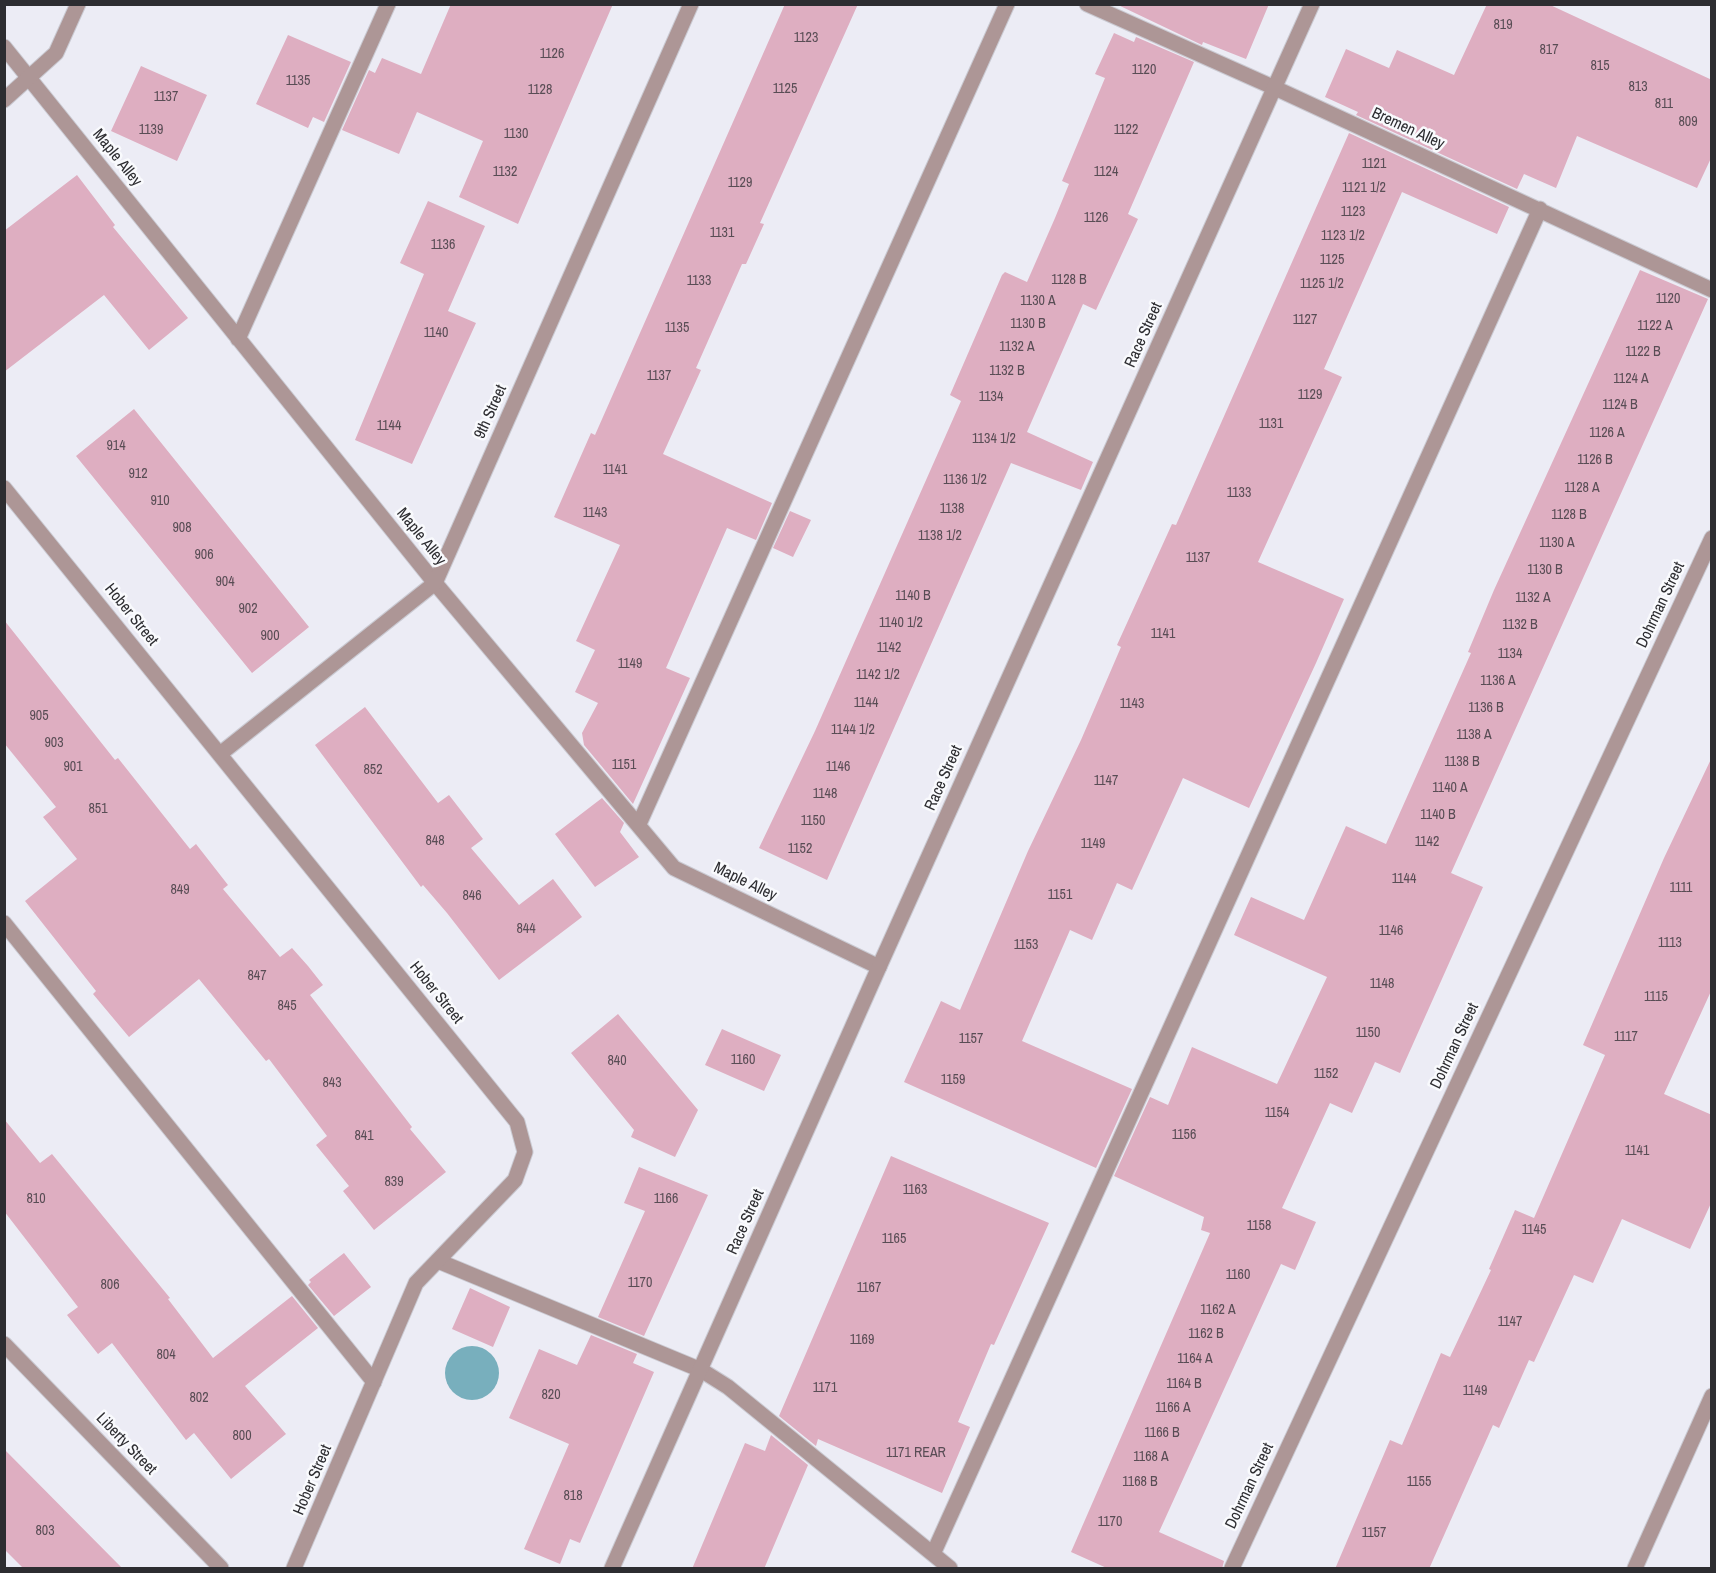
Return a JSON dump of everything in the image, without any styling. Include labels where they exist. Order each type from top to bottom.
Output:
[{"type":"street","points":[[4,100],[30,79],[56,53],[78,4]]},
{"type":"street","points":[[238,339],[388,4]]},
{"type":"street","name":"9th Street","points":[[220,754],[435,583],[691,4]]},
{"type":"street","points":[[639,824],[1008,4]]},
{"type":"street","name":"Bremen Alley","points":[[1087,4],[1540,209],[1712,290]]},
{"type":"street","name":"Race Street","points":[[612,1569],[879,967],[1312,4]]},
{"type":"street","name":"Maple Alley","points":[[4,46],[435,583],[675,868],[879,967]]},
{"type":"street","points":[[933,1554],[1540,209]]},
{"type":"street","name":"Hober Street","points":[[4,488],[517,1122],[525,1152],[515,1180],[416,1283],[294,1569]]},
{"type":"street","name":"Dohrman Street","points":[[1233,1568],[1712,538]]},
{"type":"street","points":[[4,923],[374,1382]]},
{"type":"street","points":[[438,1261],[700,1370],[728,1387],[950,1569]]},
{"type":"street","name":"Liberty Street","points":[[4,1344],[221,1569]]},
{"type":"street","points":[[1635,1569],[1712,1396]]},
{"type":"water","points":[[472,1346],[482,1348],[491,1354],[497,1363],[499,1373],[497,1383],[491,1392],[482,1398],[472,1400],[462,1398],[453,1392],[447,1383],[445,1373],[447,1363],[453,1354],[462,1348]]},
{"type":"building","points":[[451,4],[613,4],[518,224],[459,197],[483,141],[417,112],[399,154],[342,130],[369,70],[375,73],[382,58],[421,74]]},
{"type":"building","points":[[785,4],[858,4],[760,223],[764,224],[746,264],[742,264],[696,368],[701,370],[663,454],[772,503],[756,540],[727,528],[666,668],[690,678],[633,804],[584,745],[582,733],[598,703],[575,692],[595,650],[576,641],[620,545],[554,517],[591,433],[595,435]]},
{"type":"building","points":[[1116,4],[1269,4],[1246,59],[1203,42],[1202,45]]},
{"type":"building","points":[[1487,4],[1548,4],[1712,80],[1712,156],[1697,188],[1577,136],[1556,188],[1524,174],[1517,189],[1356,115],[1358,112],[1325,97],[1346,49],[1389,68],[1397,50],[1454,75]]},
{"type":"building","points":[[1114,33],[1134,42],[1136,37],[1194,62],[1128,214],[1138,219],[1096,310],[1083,304],[1027,432],[1093,462],[1081,490],[1011,463],[827,880],[759,848],[815,731],[961,401],[950,395],[1002,275],[1005,272],[1027,282],[1055,218],[1069,184],[1062,181],[1105,78],[1095,74]]},
{"type":"building","points":[[288,35],[351,62],[324,122],[313,117],[308,128],[256,104]]},
{"type":"building","points":[[141,66],[207,95],[177,161],[111,131]]},
{"type":"building","points":[[1349,133],[1509,207],[1497,234],[1402,192],[1324,369],[1342,377],[1258,562],[1344,599],[1316,663],[1249,808],[1183,778],[1132,890],[1117,883],[1092,940],[1070,930],[1022,1041],[1132,1089],[1096,1168],[904,1082],[941,1001],[960,1010],[1028,851],[1081,740],[1121,647],[1117,645],[1172,524],[1176,525]]},
{"type":"building","points":[[77,175],[115,225],[113,227],[188,318],[149,350],[104,295],[4,372],[4,231]]},
{"type":"building","points":[[428,201],[485,226],[448,311],[476,323],[412,464],[355,440],[424,274],[400,263]]},
{"type":"building","points":[[1640,270],[1708,299],[1451,873],[1483,887],[1400,1073],[1375,1062],[1352,1113],[1330,1103],[1282,1208],[1316,1222],[1295,1270],[1281,1264],[1159,1532],[1224,1561],[1222,1569],[1109,1569],[1071,1552],[1210,1233],[1201,1230],[1204,1217],[1114,1176],[1150,1097],[1168,1105],[1192,1047],[1277,1084],[1327,977],[1234,935],[1251,897],[1304,920],[1346,826],[1386,844],[1471,653],[1468,652],[1494,590]]},
{"type":"building","points":[[134,409],[309,627],[252,673],[76,456]]},
{"type":"building","points":[[790,511],[811,520],[793,557],[773,548]]},
{"type":"building","points":[[4,620],[115,760],[118,758],[190,849],[196,844],[228,885],[223,889],[280,957],[292,948],[308,966],[323,985],[310,995],[412,1127],[410,1129],[446,1172],[374,1230],[343,1191],[349,1186],[316,1145],[327,1136],[269,1059],[266,1061],[199,979],[129,1037],[93,994],[96,991],[25,901],[77,859],[43,817],[56,807],[4,743]]},
{"type":"building","points":[[365,707],[438,803],[449,795],[483,839],[471,848],[519,905],[553,879],[582,917],[499,980],[447,913],[423,885],[421,887],[315,745]]},
{"type":"building","points":[[1712,757],[1712,989],[1664,1094],[1712,1115],[1712,1201],[1690,1249],[1622,1219],[1593,1283],[1574,1275],[1534,1362],[1529,1360],[1499,1428],[1493,1425],[1429,1569],[1335,1569],[1390,1440],[1402,1445],[1441,1353],[1450,1357],[1491,1270],[1489,1269],[1515,1210],[1534,1218],[1605,1055],[1583,1045],[1664,858]]},
{"type":"building","points":[[602,798],[624,823],[620,832],[639,857],[595,887],[555,834]]},
{"type":"building","points":[[618,1014],[698,1110],[675,1157],[631,1137],[634,1130],[571,1053]]},
{"type":"building","points":[[722,1029],[781,1055],[764,1091],[705,1065]]},
{"type":"building","points":[[4,1119],[40,1163],[52,1154],[170,1298],[168,1299],[213,1358],[292,1296],[318,1328],[245,1386],[286,1434],[231,1479],[194,1433],[186,1440],[112,1343],[98,1354],[67,1315],[78,1307],[4,1211]]},
{"type":"building","points":[[891,1156],[1049,1223],[994,1345],[991,1344],[958,1422],[970,1427],[942,1493],[818,1439],[816,1446],[779,1416]]},
{"type":"building","points":[[639,1167],[708,1195],[644,1336],[598,1317],[645,1211],[624,1203]]},
{"type":"building","points":[[344,1253],[371,1287],[334,1316],[308,1285],[311,1282],[309,1280]]},
{"type":"building","points":[[470,1288],[510,1307],[493,1347],[452,1329]]},
{"type":"building","points":[[591,1335],[637,1354],[633,1363],[654,1372],[580,1543],[570,1539],[560,1564],[524,1549],[569,1444],[509,1418],[539,1349],[577,1365]]},
{"type":"building","points":[[771,1435],[808,1465],[764,1569],[692,1569],[745,1443],[765,1451]]},
{"type":"building","points":[[4,1449],[123,1569],[24,1569],[4,1549]]}]
